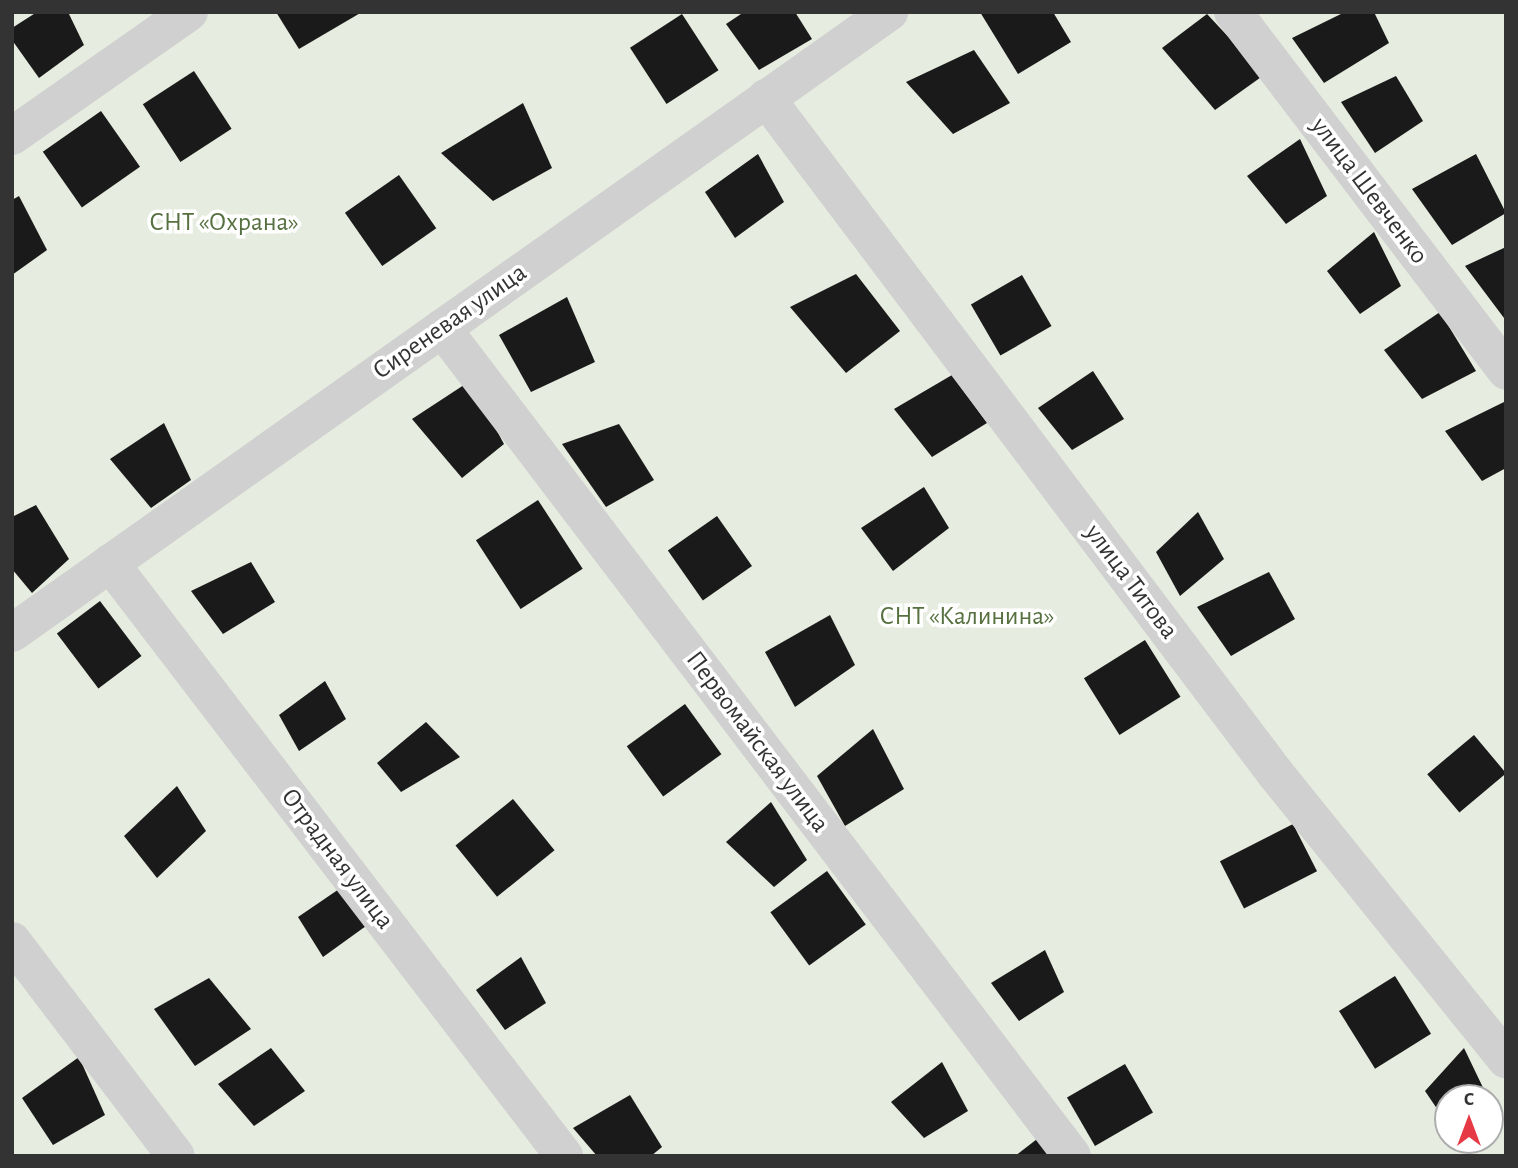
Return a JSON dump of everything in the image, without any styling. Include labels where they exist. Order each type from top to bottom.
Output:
[{"type":"street","points":[[12,136],[189,12]]},
{"type":"street","name":"Сиреневая улица","points":[[12,634],[889,12]]},
{"type":"street","name":"улица Шевченко","points":[[1233,12],[1506,371]]},
{"type":"street","name":"улица Титова","points":[[766,98],[1275,773],[1506,1059]]},
{"type":"street","name":"Первомайская улица","points":[[442,328],[1072,1156]]},
{"type":"street","name":"Отрадная улица","points":[[110,563],[565,1156]]},
{"type":"street","points":[[12,941],[176,1156]]},
{"type":"green space","name":"СНТ «Калинина»","points":[[12,12],[1506,12],[1506,1156],[12,1156]]},
{"type":"building","points":[[37,12],[68,12],[84,45],[39,78],[12,40],[12,28]]},
{"type":"building","points":[[276,12],[362,12],[299,49]]},
{"type":"building","points":[[744,12],[795,12],[812,39],[759,70],[726,24]]},
{"type":"building","points":[[980,12],[1053,12],[1071,42],[1018,74]]},
{"type":"building","points":[[1345,12],[1374,12],[1389,43],[1324,83],[1292,38]]},
{"type":"building","points":[[682,14],[718,70],[666,104],[630,48]]},
{"type":"building","points":[[1207,14],[1264,75],[1215,110],[1162,48]]},
{"type":"building","points":[[974,50],[1010,103],[953,134],[906,82]]},
{"type":"building","points":[[194,71],[232,129],[180,162],[143,104]]},
{"type":"building","points":[[1396,76],[1423,121],[1375,153],[1341,102]]},
{"type":"building","points":[[523,103],[552,168],[493,201],[441,153]]},
{"type":"building","points":[[101,111],[140,167],[82,207],[43,152]]},
{"type":"building","points":[[1300,139],[1327,196],[1286,224],[1247,176]]},
{"type":"building","points":[[758,154],[784,202],[735,238],[705,192]]},
{"type":"building","points":[[1476,154],[1506,213],[1452,245],[1412,189]]},
{"type":"building","points":[[399,175],[436,228],[382,266],[345,213]]},
{"type":"building","points":[[19,196],[47,250],[12,275],[12,200]]},
{"type":"building","points":[[1374,232],[1401,286],[1360,314],[1327,271]]},
{"type":"building","points":[[1506,247],[1506,317],[1504,318],[1465,266]]},
{"type":"building","points":[[856,274],[900,331],[846,373],[790,307]]},
{"type":"building","points":[[1022,275],[1052,326],[1000,356],[971,304]]},
{"type":"building","points":[[567,297],[595,362],[531,392],[499,335]]},
{"type":"building","points":[[1440,312],[1476,371],[1422,399],[1384,350]]},
{"type":"building","points":[[1093,371],[1124,419],[1072,450],[1038,408]]},
{"type":"building","points":[[952,375],[987,423],[932,457],[894,409]]},
{"type":"building","points":[[470,381],[504,444],[462,478],[412,419]]},
{"type":"building","points":[[1504,402],[1506,468],[1482,481],[1445,431]]},
{"type":"building","points":[[164,423],[191,480],[151,508],[110,459]]},
{"type":"building","points":[[619,424],[654,480],[606,507],[562,444]]},
{"type":"building","points":[[924,487],[949,528],[893,571],[861,528]]},
{"type":"building","points":[[538,500],[583,569],[521,609],[476,540]]},
{"type":"building","points":[[36,505],[69,559],[32,593],[12,569],[12,517]]},
{"type":"building","points":[[1198,512],[1224,559],[1180,596],[1156,552]]},
{"type":"building","points":[[717,516],[752,566],[703,600],[668,550]]},
{"type":"building","points":[[251,562],[275,602],[223,634],[191,591]]},
{"type":"building","points":[[1269,572],[1295,619],[1231,656],[1197,607]]},
{"type":"building","points":[[100,601],[142,656],[98,689],[57,633]]},
{"type":"building","points":[[830,615],[855,665],[795,707],[765,652]]},
{"type":"building","points":[[1145,640],[1181,697],[1119,735],[1084,678]]},
{"type":"building","points":[[325,681],[346,719],[299,751],[279,715]]},
{"type":"building","points":[[685,704],[721,754],[663,796],[627,746]]},
{"type":"building","points":[[426,722],[460,757],[401,792],[377,763]]},
{"type":"building","points":[[873,729],[904,789],[845,826],[817,776]]},
{"type":"building","points":[[1474,735],[1506,773],[1459,813],[1427,774]]},
{"type":"building","points":[[177,786],[206,831],[157,878],[124,836]]},
{"type":"building","points":[[513,799],[555,850],[497,897],[455,846]]},
{"type":"building","points":[[771,802],[807,860],[774,887],[726,842]]},
{"type":"building","points":[[1293,824],[1317,871],[1244,908],[1220,861]]},
{"type":"building","points":[[827,871],[866,924],[809,966],[770,912]]},
{"type":"building","points":[[345,885],[366,926],[323,957],[298,917]]},
{"type":"building","points":[[1045,950],[1064,992],[1019,1021],[991,983]]},
{"type":"building","points":[[521,957],[546,1003],[505,1030],[476,990]]},
{"type":"building","points":[[1395,976],[1431,1034],[1375,1069],[1339,1011]]},
{"type":"building","points":[[209,978],[251,1029],[195,1066],[154,1009]]},
{"type":"building","points":[[271,1048],[305,1091],[254,1126],[218,1084]]},
{"type":"building","points":[[1464,1048],[1481,1084],[1434,1084],[1434,1104],[1425,1091]]},
{"type":"building","points":[[79,1057],[105,1115],[53,1145],[22,1098]]},
{"type":"building","points":[[942,1062],[968,1111],[924,1138],[891,1102]]},
{"type":"building","points":[[1125,1064],[1153,1112],[1095,1146],[1067,1098]]},
{"type":"building","points":[[630,1095],[662,1147],[651,1156],[597,1156],[573,1128]]},
{"type":"building","points":[[1041,1136],[1053,1156],[1015,1156]]},
{"type":"park label","name":"СНТ «Охрана»","points":[[224,223]]}]
